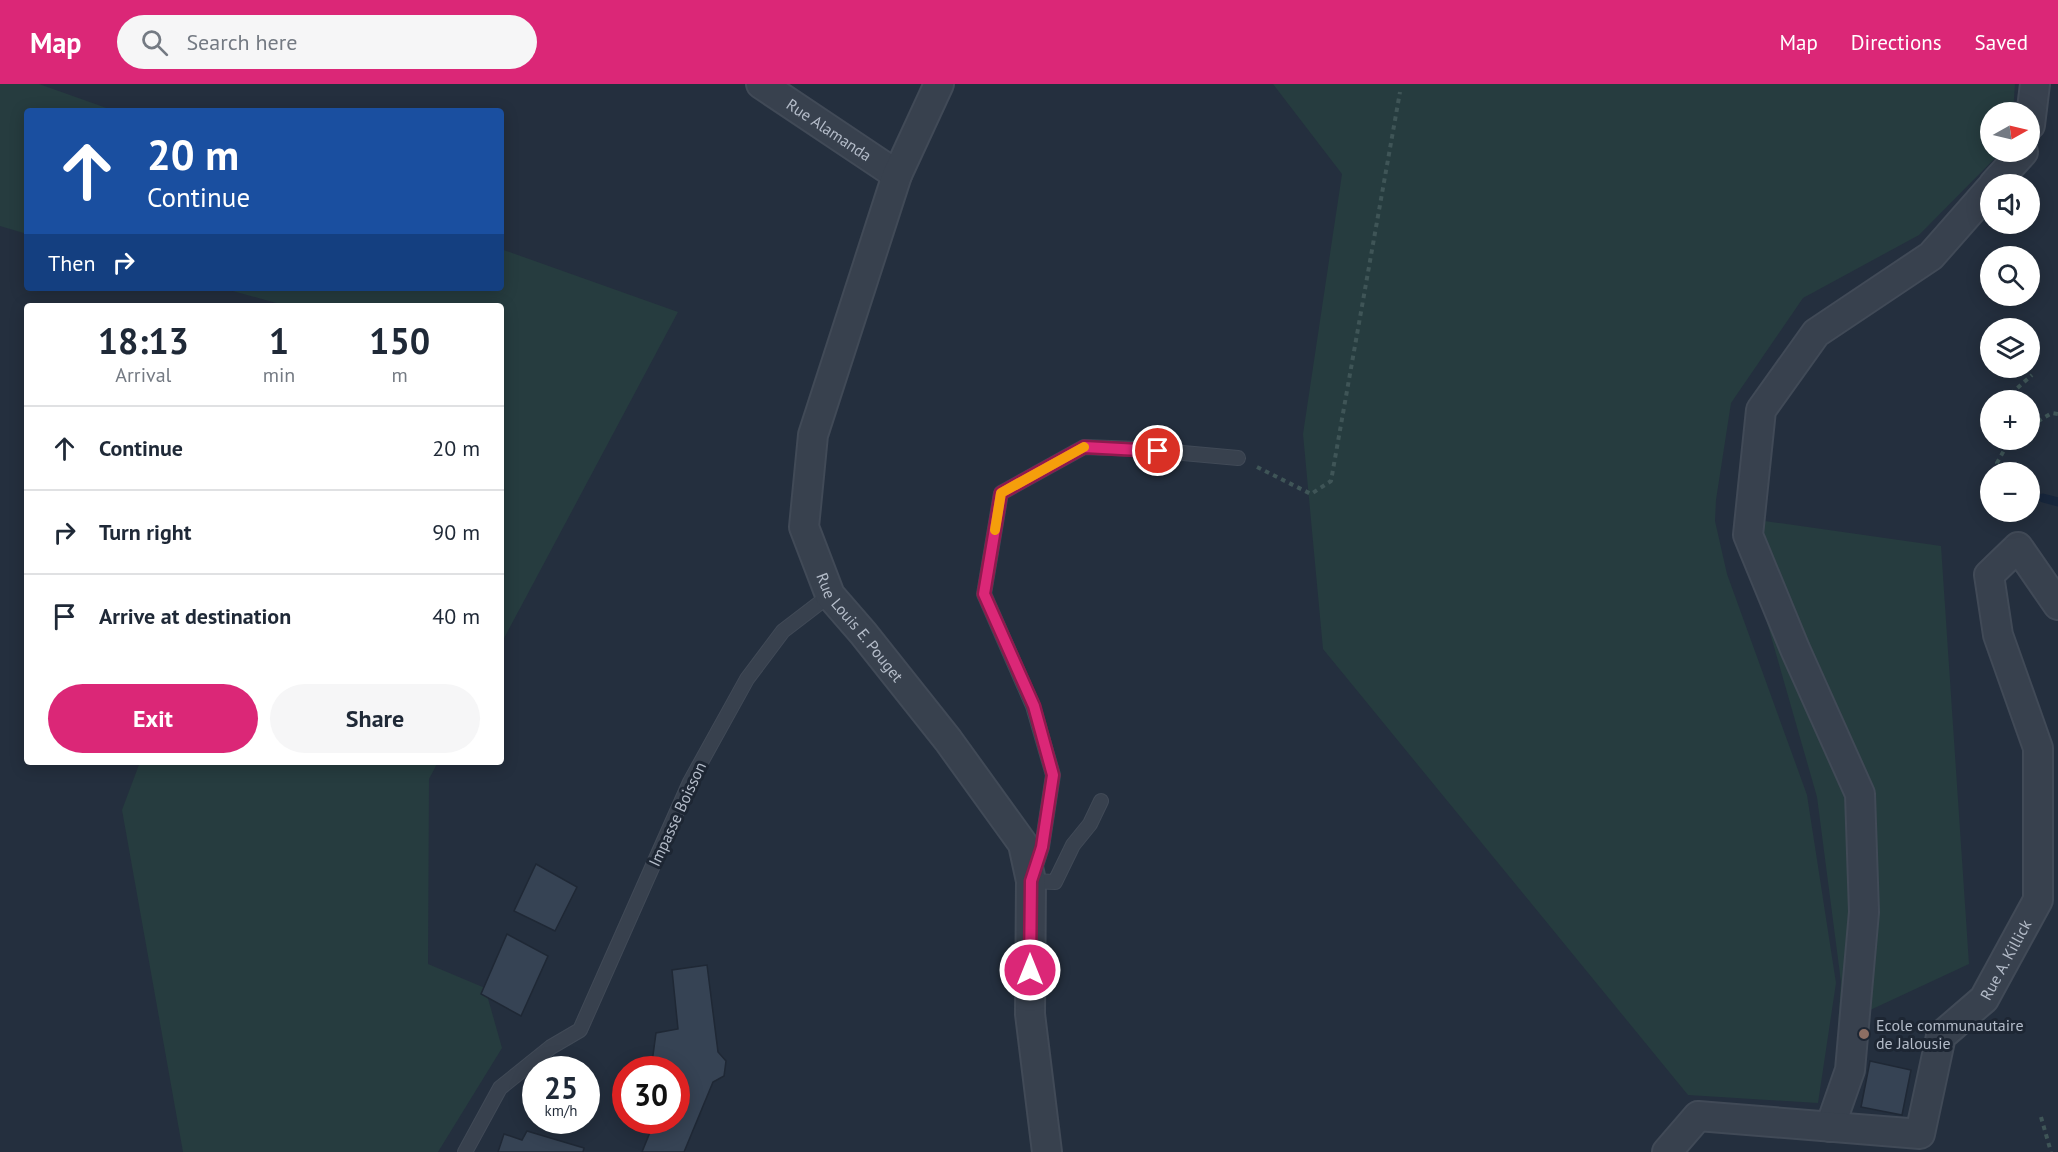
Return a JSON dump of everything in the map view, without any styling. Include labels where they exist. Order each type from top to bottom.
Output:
[{"type":"street","name":"Rue Alamanda","points":[[761,84],[897,175]]},
{"type":"street","name":"Rue Louis E. Pouget","points":[[939,84],[897,175],[813,435],[804,527],[830,595],[948,740],[1023,844],[1031,881],[1030,1014],[1047,1152]]},
{"type":"street","points":[[2033,102],[2035,84]]},
{"type":"street","points":[[2003,174],[2014,162]]},
{"type":"street","points":[[1830,1128],[1850,1070],[1851,1059],[1864,912],[1860,794],[1795,650],[1748,535],[1761,410],[1816,333],[1931,256],[1980,200]]},
{"type":"street","name":"Rue A. Killick","points":[[1667,1152],[1698,1116],[1920,1134],[1941,1036],[1984,999],[2038,900],[2038,748],[1998,634],[1989,575],[2018,547],[2058,605]]},
{"type":"lane","points":[[1101,801],[1090,824],[1073,845],[1056,882],[1031,881],[1042,847],[1053,775],[1034,706],[984,594],[1001,493],[1084,447],[1138,449],[1238,458]]},
{"type":"lane","name":"Impasse Boisson","points":[[465,1152],[500,1088],[551,1047],[580,1030],[690,782],[747,679],[783,631],[830,595]]},
{"type":"path","points":[[1238,458],[1311,494],[1331,481],[1400,92]]},
{"type":"path","points":[[2015,390],[2029,378]]},
{"type":"path","points":[[2040,420],[2052,413],[2058,414]]},
{"type":"path","points":[[2040,1117],[2051,1152]]},
{"type":"green space","points":[[0,84],[39,84],[107,108],[24,108],[24,233],[0,226]]},
{"type":"green space","points":[[1273,84],[2015,84],[2014,102],[1980,102],[1980,162],[1991,162],[1919,235],[1803,298],[1731,403],[1716,500],[1715,521],[1727,574],[1807,795],[1836,983],[1818,1103],[1688,1095],[1323,649],[1303,434],[1342,174]]},
{"type":"green space","points":[[504,250],[678,312],[504,638],[504,303],[276,303],[233,291],[504,291]]},
{"type":"green space","points":[[1758,520],[1941,546],[1969,964],[1838,1025],[1841,982],[1817,797],[1748,556]]},
{"type":"green space","points":[[139,765],[436,765],[429,779],[428,964],[485,988],[502,1048],[438,1152],[183,1152],[122,810]]},
{"type":"building","points":[[536,864],[577,887],[555,931],[514,911]]},
{"type":"building","points":[[507,934],[548,956],[521,1016],[481,994]]},
{"type":"building","points":[[707,965],[718,1052],[726,1061],[724,1076],[713,1082],[684,1152],[642,1152],[649,1134],[690,1134],[690,1056],[653,1056],[656,1033],[678,1029],[672,970]]},
{"type":"building","points":[[1870,1061],[1911,1070],[1902,1115],[1861,1107]]},
{"type":"building","points":[[504,1134],[522,1140],[525,1134],[537,1134],[584,1148],[583,1152],[498,1152]]},
{"type":"waterway","points":[[2043,498],[2058,502]]},
{"type":"slow traffic","points":[[995,530],[1001,493],[1084,447]]},
{"type":"place","name":"Ecole communautaire de Jalousie","points":[[1864,1034]]},
{"type":"route","points":[[1030,970],[1031,881],[1042,847],[1053,775],[1034,706],[984,594],[1001,493],[1084,447],[1158,451]]}]
